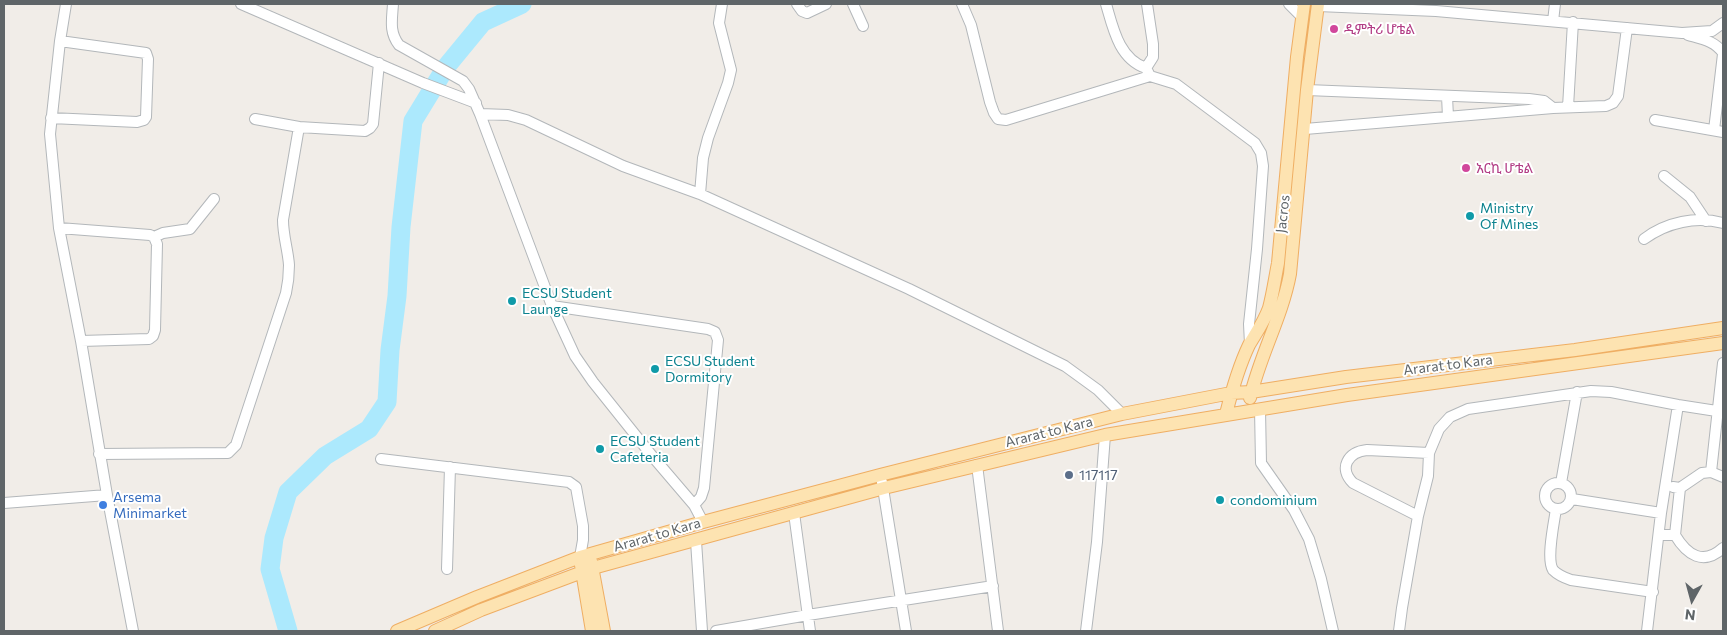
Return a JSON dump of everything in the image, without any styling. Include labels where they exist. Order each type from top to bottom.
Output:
[{"type":"main road","name":"Jacros","points":[[1226,414],[1237,373],[1250,344],[1260,329],[1268,309],[1278,263],[1304,4]]},
{"type":"main road","name":"Jacros","points":[[1253,410],[1251,392],[1287,289],[1290,274],[1305,128],[1307,90],[1318,5]]},
{"type":"main road","name":"Ararat to Kara","points":[[397,631],[477,596],[585,555],[880,475],[1122,414],[1231,392],[1251,392],[1346,377],[1574,350],[1723,328]]},
{"type":"main road","name":"Ararat to Kara","points":[[435,631],[481,610],[588,570],[884,488],[1105,435],[1226,414],[1428,383],[1723,342]]},
{"type":"main road","points":[[585,555],[595,612],[604,631]]},
{"type":"main road","points":[[477,596],[481,610]]},
{"type":"main road","points":[[592,631],[595,612]]},
{"type":"street","points":[[66,4],[50,134],[59,228],[133,631]]},
{"type":"street","points":[[241,4],[423,83],[476,102]]},
{"type":"street","points":[[393,4],[391,32],[399,46],[463,82],[470,90],[552,306],[582,367],[653,457],[694,505],[703,522]]},
{"type":"street","points":[[700,194],[706,145],[731,70],[719,22],[722,4]]},
{"type":"street","points":[[797,4],[802,11],[807,13],[826,4]]},
{"type":"street","points":[[853,4],[863,26]]},
{"type":"street","points":[[962,4],[971,25],[990,102],[998,119],[1006,120],[1148,72]]},
{"type":"street","points":[[1106,4],[1121,48],[1131,59],[1148,72],[1176,84],[1194,96],[1248,136],[1255,143],[1261,154],[1263,166],[1249,324],[1250,344]]},
{"type":"street","points":[[1147,4],[1153,44],[1153,58],[1148,72]]},
{"type":"street","points":[[1289,4],[1302,17]]},
{"type":"street","points":[[1553,20],[1555,4]]},
{"type":"street","points":[[1318,5],[1437,7],[1682,33],[1712,31],[1723,23]]},
{"type":"street","points":[[1568,107],[1573,22]]},
{"type":"street","points":[[1305,128],[1554,108],[1606,106],[1613,103],[1618,96],[1627,28]]},
{"type":"street","points":[[1655,120],[1718,131],[1723,53],[1712,42],[1682,33]]},
{"type":"street","points":[[51,118],[137,122],[144,120],[146,117],[148,59],[146,53],[60,41]]},
{"type":"street","points":[[255,119],[299,127],[359,131],[370,128],[373,124],[380,63]]},
{"type":"street","points":[[1307,90],[1530,99],[1544,101],[1554,108]]},
{"type":"street","points":[[1448,96],[1448,117]]},
{"type":"street","points":[[480,114],[508,115],[526,120],[623,166],[700,194],[909,289],[1065,366],[1098,390],[1122,414]]},
{"type":"street","points":[[100,454],[228,453],[236,445],[286,294],[289,277],[283,220],[299,127]]},
{"type":"street","points":[[1664,176],[1690,197],[1706,221]]},
{"type":"street","points":[[59,228],[154,236],[190,229],[214,199]]},
{"type":"street","points":[[1644,239],[1654,231],[1690,219],[1723,223]]},
{"type":"street","points":[[81,341],[149,339],[153,336],[155,330],[157,244],[154,236]]},
{"type":"street","points":[[552,306],[708,329],[716,332],[718,340],[704,488],[701,497],[694,505]]},
{"type":"street","points":[[1711,472],[1721,411],[1723,363]]},
{"type":"street","points":[[1399,631],[1418,516],[1428,476],[1429,453],[1439,429],[1450,417],[1468,409],[1591,391],[1611,392],[1721,411]]},
{"type":"street","points":[[1561,483],[1577,392]]},
{"type":"street","points":[[1647,631],[1661,513],[1678,405]]},
{"type":"street","points":[[1253,410],[1261,463],[1294,510],[1309,539],[1321,579],[1333,631]]},
{"type":"street","points":[[1086,631],[1097,542],[1105,435]]},
{"type":"street","points":[[1418,516],[1353,483],[1347,477],[1345,468],[1351,455],[1358,451],[1429,453]]},
{"type":"street","points":[[381,459],[569,482],[576,487],[583,526],[585,555]]},
{"type":"street","points":[[977,465],[998,631]]},
{"type":"street","points":[[447,569],[450,467]]},
{"type":"street","points":[[1665,487],[1680,488],[1702,473],[1711,472],[1723,477]]},
{"type":"street","points":[[880,475],[884,488],[906,631]]},
{"type":"street","points":[[1554,483],[1561,483],[1567,486],[1571,492],[1572,499],[1569,505],[1563,509],[1556,509],[1549,506],[1545,493],[1548,487],[1554,483]]},
{"type":"street","points":[[1680,488],[1675,535],[1681,544],[1691,554],[1701,557],[1712,556],[1723,548]]},
{"type":"street","points":[[4,503],[107,494]]},
{"type":"street","points":[[1572,499],[1661,513]]},
{"type":"street","points":[[1556,509],[1550,560],[1553,569],[1562,577],[1653,592]]},
{"type":"street","points":[[794,513],[810,631]]},
{"type":"street","points":[[1659,535],[1675,535]]},
{"type":"street","points":[[696,541],[702,631]]},
{"type":"street","points":[[716,631],[993,586]]},
{"type":"waterway","points":[[288,631],[270,569],[274,538],[288,492],[325,456],[369,429],[387,402],[390,350],[397,296],[401,227],[413,121],[446,67],[483,22],[522,4]]},
{"type":"place","name":"ዲምትሪ ሆቴል","points":[[1334,29]]},
{"type":"place","name":"አርኪ ሆቴል","points":[[1466,168]]},
{"type":"place","name":"Ministry Of Mines","points":[[1470,216]]},
{"type":"place","name":"ECSU Student Launge","points":[[512,301]]},
{"type":"place","name":"ECSU Student Dormitory","points":[[655,369]]},
{"type":"place","name":"ECSU Student Cafeteria","points":[[600,449]]},
{"type":"place","name":"117117","points":[[1069,475]]},
{"type":"place","name":"condominium","points":[[1220,500]]},
{"type":"place","name":"Arsema Minimarket","points":[[103,505]]}]
